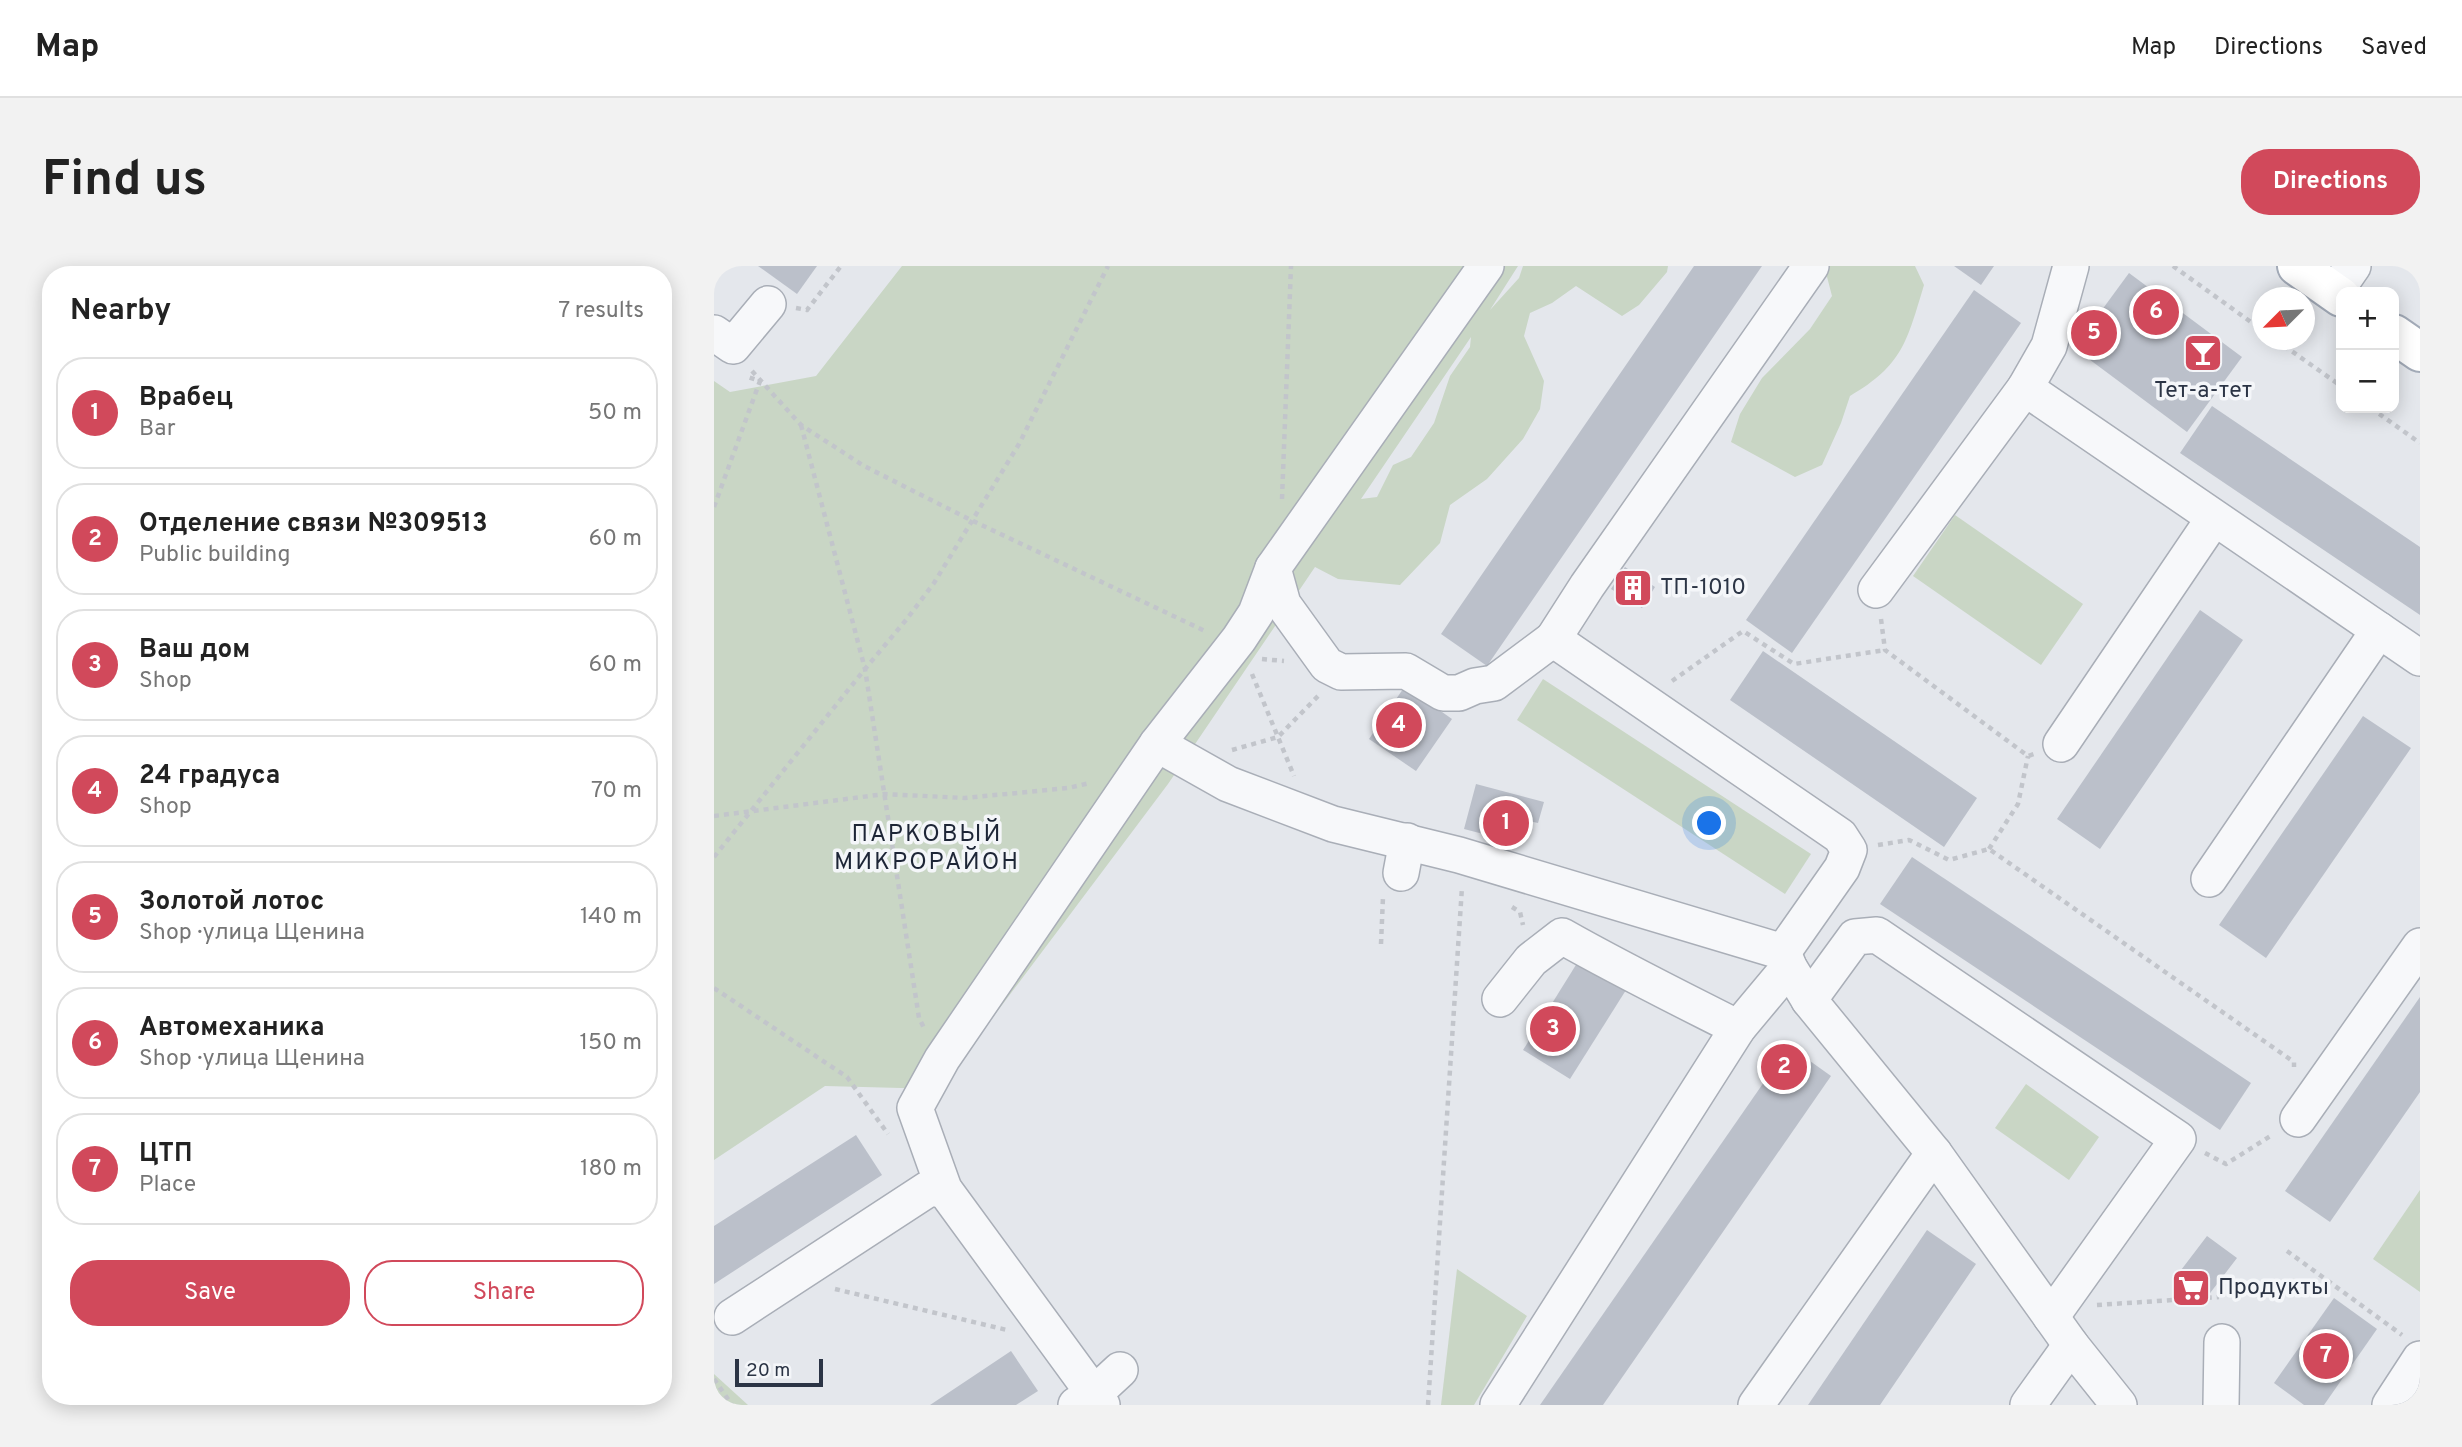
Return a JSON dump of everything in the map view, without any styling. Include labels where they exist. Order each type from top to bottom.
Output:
[{"type":"main road","points":[[2297,266],[2343,285]]},
{"type":"main road","points":[[2399,337],[2420,352]]},
{"type":"lane","points":[[1119,1370],[1091,1401],[944,1189],[915,1108],[942,1059],[1136,774],[1235,645],[1256,613],[1273,568],[1486,266]]},
{"type":"lane","points":[[1273,568],[1283,604],[1327,665],[1341,672],[1406,671],[1443,693],[1459,693],[1475,686],[1494,683],[1553,639],[1587,586],[1811,266]]},
{"type":"lane","points":[[1876,590],[2025,388],[2049,346],[2071,266]]},
{"type":"lane","points":[[724,340],[768,304]]},
{"type":"lane","points":[[2025,388],[2420,658]]},
{"type":"lane","points":[[2061,744],[2214,518]]},
{"type":"lane","points":[[2209,879],[2379,630]]},
{"type":"lane","points":[[1498,1405],[1738,1028],[1786,959],[1842,868],[1849,850],[1840,836],[1553,639]]},
{"type":"lane","points":[[1157,744],[1227,784],[1333,824],[1404,857],[1459,855],[1786,959],[1809,1000],[1934,1153],[2054,1312],[2071,1345],[2119,1405]]},
{"type":"lane","points":[[1809,1000],[1855,937],[1877,935],[2178,1139],[2054,1312]]},
{"type":"lane","points":[[1500,999],[1531,960],[1562,936],[1628,974],[1646,980],[1738,1028]]},
{"type":"lane","points":[[2298,1119],[2420,946]]},
{"type":"lane","points":[[1756,1405],[1934,1153]]},
{"type":"lane","points":[[732,1317],[928,1189],[944,1189]]},
{"type":"lane","points":[[2221,1405],[2222,1342]]},
{"type":"lane","points":[[2028,1405],[2071,1345]]},
{"type":"lane","points":[[2390,1405],[2415,1350]]},
{"type":"path","points":[[768,304],[807,310],[841,266]]},
{"type":"path","points":[[714,856],[934,583],[1019,444],[1108,266]]},
{"type":"path","points":[[1281,504],[1291,266]]},
{"type":"path","points":[[2173,266],[2252,322]]},
{"type":"path","points":[[724,340],[801,425],[864,466],[971,520],[1241,648],[1310,816]]},
{"type":"path","points":[[2290,350],[2336,382]]},
{"type":"path","points":[[714,507],[760,381]]},
{"type":"path","points":[[2378,413],[2420,443]]},
{"type":"path","points":[[801,425],[864,668],[919,1018],[942,1059]]},
{"type":"path","points":[[1876,590],[1885,650],[2028,756]]},
{"type":"path","points":[[1644,701],[1743,631],[1794,664],[1885,650]]},
{"type":"path","points":[[1189,763],[1278,737],[1341,672]]},
{"type":"path","points":[[2028,756],[2061,744]]},
{"type":"path","points":[[1849,850],[1909,840],[1950,860],[1989,849],[2018,804],[2028,756]]},
{"type":"path","points":[[714,816],[885,794],[965,798],[1068,788],[1136,774]]},
{"type":"path","points":[[1989,849],[2294,1062],[2298,1119],[2226,1164]]},
{"type":"path","points":[[1429,1405],[1463,873],[1459,855]]},
{"type":"path","points":[[1509,905],[1520,912],[1531,960]]},
{"type":"path","points":[[714,988],[847,1077],[895,1144]]},
{"type":"path","points":[[2287,1251],[2415,1350]]},
{"type":"path","points":[[791,1279],[1015,1332]]},
{"type":"path","points":[[2054,1312],[2219,1297]]},
{"type":"path","points":[[714,1379],[732,1405]]},
{"type":"green space","points":[[902,266],[1518,266],[1490,310],[1519,278],[1523,266],[1668,266],[1667,272],[1639,305],[1622,316],[1576,286],[1552,303],[1530,313],[1524,336],[1544,381],[1540,409],[1523,439],[1487,479],[1450,505],[1440,543],[1400,585],[1338,579],[1315,567],[1168,784],[939,1089],[825,1086],[714,1160],[714,381],[730,392],[816,376]],"holes":[[[1471,337],[1470,347],[1450,376],[1434,423],[1411,457],[1393,465],[1377,497],[1361,499]]]},
{"type":"green space","points":[[1822,266],[1915,266],[1924,285],[1907,337],[1892,362],[1868,385],[1850,396],[1822,465],[1795,477],[1731,442],[1740,414],[1762,378],[1810,329],[1832,296]]},
{"type":"green space","points":[[1955,515],[2083,604],[2041,665],[1913,576]]},
{"type":"green space","points":[[1543,679],[1811,854],[1785,894],[1517,720]]},
{"type":"green space","points":[[2026,1084],[2099,1137],[2069,1180],[1995,1128]]},
{"type":"green space","points":[[2420,1190],[2420,1292],[2373,1259]]},
{"type":"green space","points":[[1457,1269],[1527,1316],[1474,1405],[1441,1405]]},
{"type":"green space","points":[[714,1374],[748,1405],[714,1405]]},
{"type":"building","points":[[758,266],[817,266],[797,294]]},
{"type":"building","points":[[1694,266],[1762,266],[1487,666],[1441,634]]},
{"type":"building","points":[[1954,266],[1994,266],[1981,285]]},
{"type":"building","points":[[2129,273],[2242,357],[2187,432],[2074,348]]},
{"type":"building","points":[[1974,290],[2021,323],[1792,653],[1746,620]]},
{"type":"building","points":[[2212,406],[2420,547],[2420,615],[2180,453]]},
{"type":"building","name":"ТП-1010","points":[[1625,567],[1655,587],[1642,608],[1611,589]]},
{"type":"building","points":[[2200,610],[2243,640],[2100,849],[2057,819]]},
{"type":"building","points":[[1763,651],[1977,798],[1944,847],[1730,700]]},
{"type":"building","points":[[1405,686],[1452,719],[1416,771],[1369,739]]},
{"type":"building","points":[[2363,716],[2411,748],[2266,958],[2219,925]]},
{"type":"building","points":[[1476,784],[1544,802],[1538,823],[1524,820],[1518,843],[1464,829]]},
{"type":"building","points":[[1912,857],[2251,1083],[2220,1130],[1880,904]]},
{"type":"building","points":[[1579,960],[1626,990],[1570,1079],[1523,1050]]},
{"type":"building","points":[[2420,997],[2420,1092],[2330,1222],[2285,1191]]},
{"type":"building","points":[[1789,1046],[1831,1076],[1603,1405],[1540,1405]]},
{"type":"building","points":[[856,1135],[882,1175],[714,1284],[714,1226]]},
{"type":"building","points":[[1927,1230],[1976,1264],[1880,1405],[1808,1405]]},
{"type":"building","points":[[2207,1236],[2237,1258],[2204,1301],[2196,1294],[2190,1302],[2178,1293],[2184,1285],[2175,1278]]},
{"type":"building","points":[[2334,1298],[2377,1329],[2324,1405],[2304,1405],[2274,1383]]},
{"type":"building","points":[[1011,1351],[1038,1391],[1016,1405],[930,1405]]},
{"type":"place","name":"Автомеханика","points":[[2156,312]]},
{"type":"place","name":"Золотой лотос","points":[[2094,333]]},
{"type":"place","name":"Тет-а-тет","points":[[2203,353]]},
{"type":"place","name":"ТП-1010","points":[[1633,588]]},
{"type":"place","name":"24 градуса","points":[[1399,725]]},
{"type":"place","name":"Врабец","points":[[1506,823]]},
{"type":"place","name":"Ваш дом","points":[[1553,1029]]},
{"type":"place","name":"Отделение связи №309513","points":[[1784,1067]]},
{"type":"place","name":"Продукты","points":[[2191,1288]]},
{"type":"place","name":"ЦТП","points":[[2326,1356]]},
{"type":"district","name":"ПАРКОВЫЙ МИКРОРАЙОН","points":[[927,849]]}]
